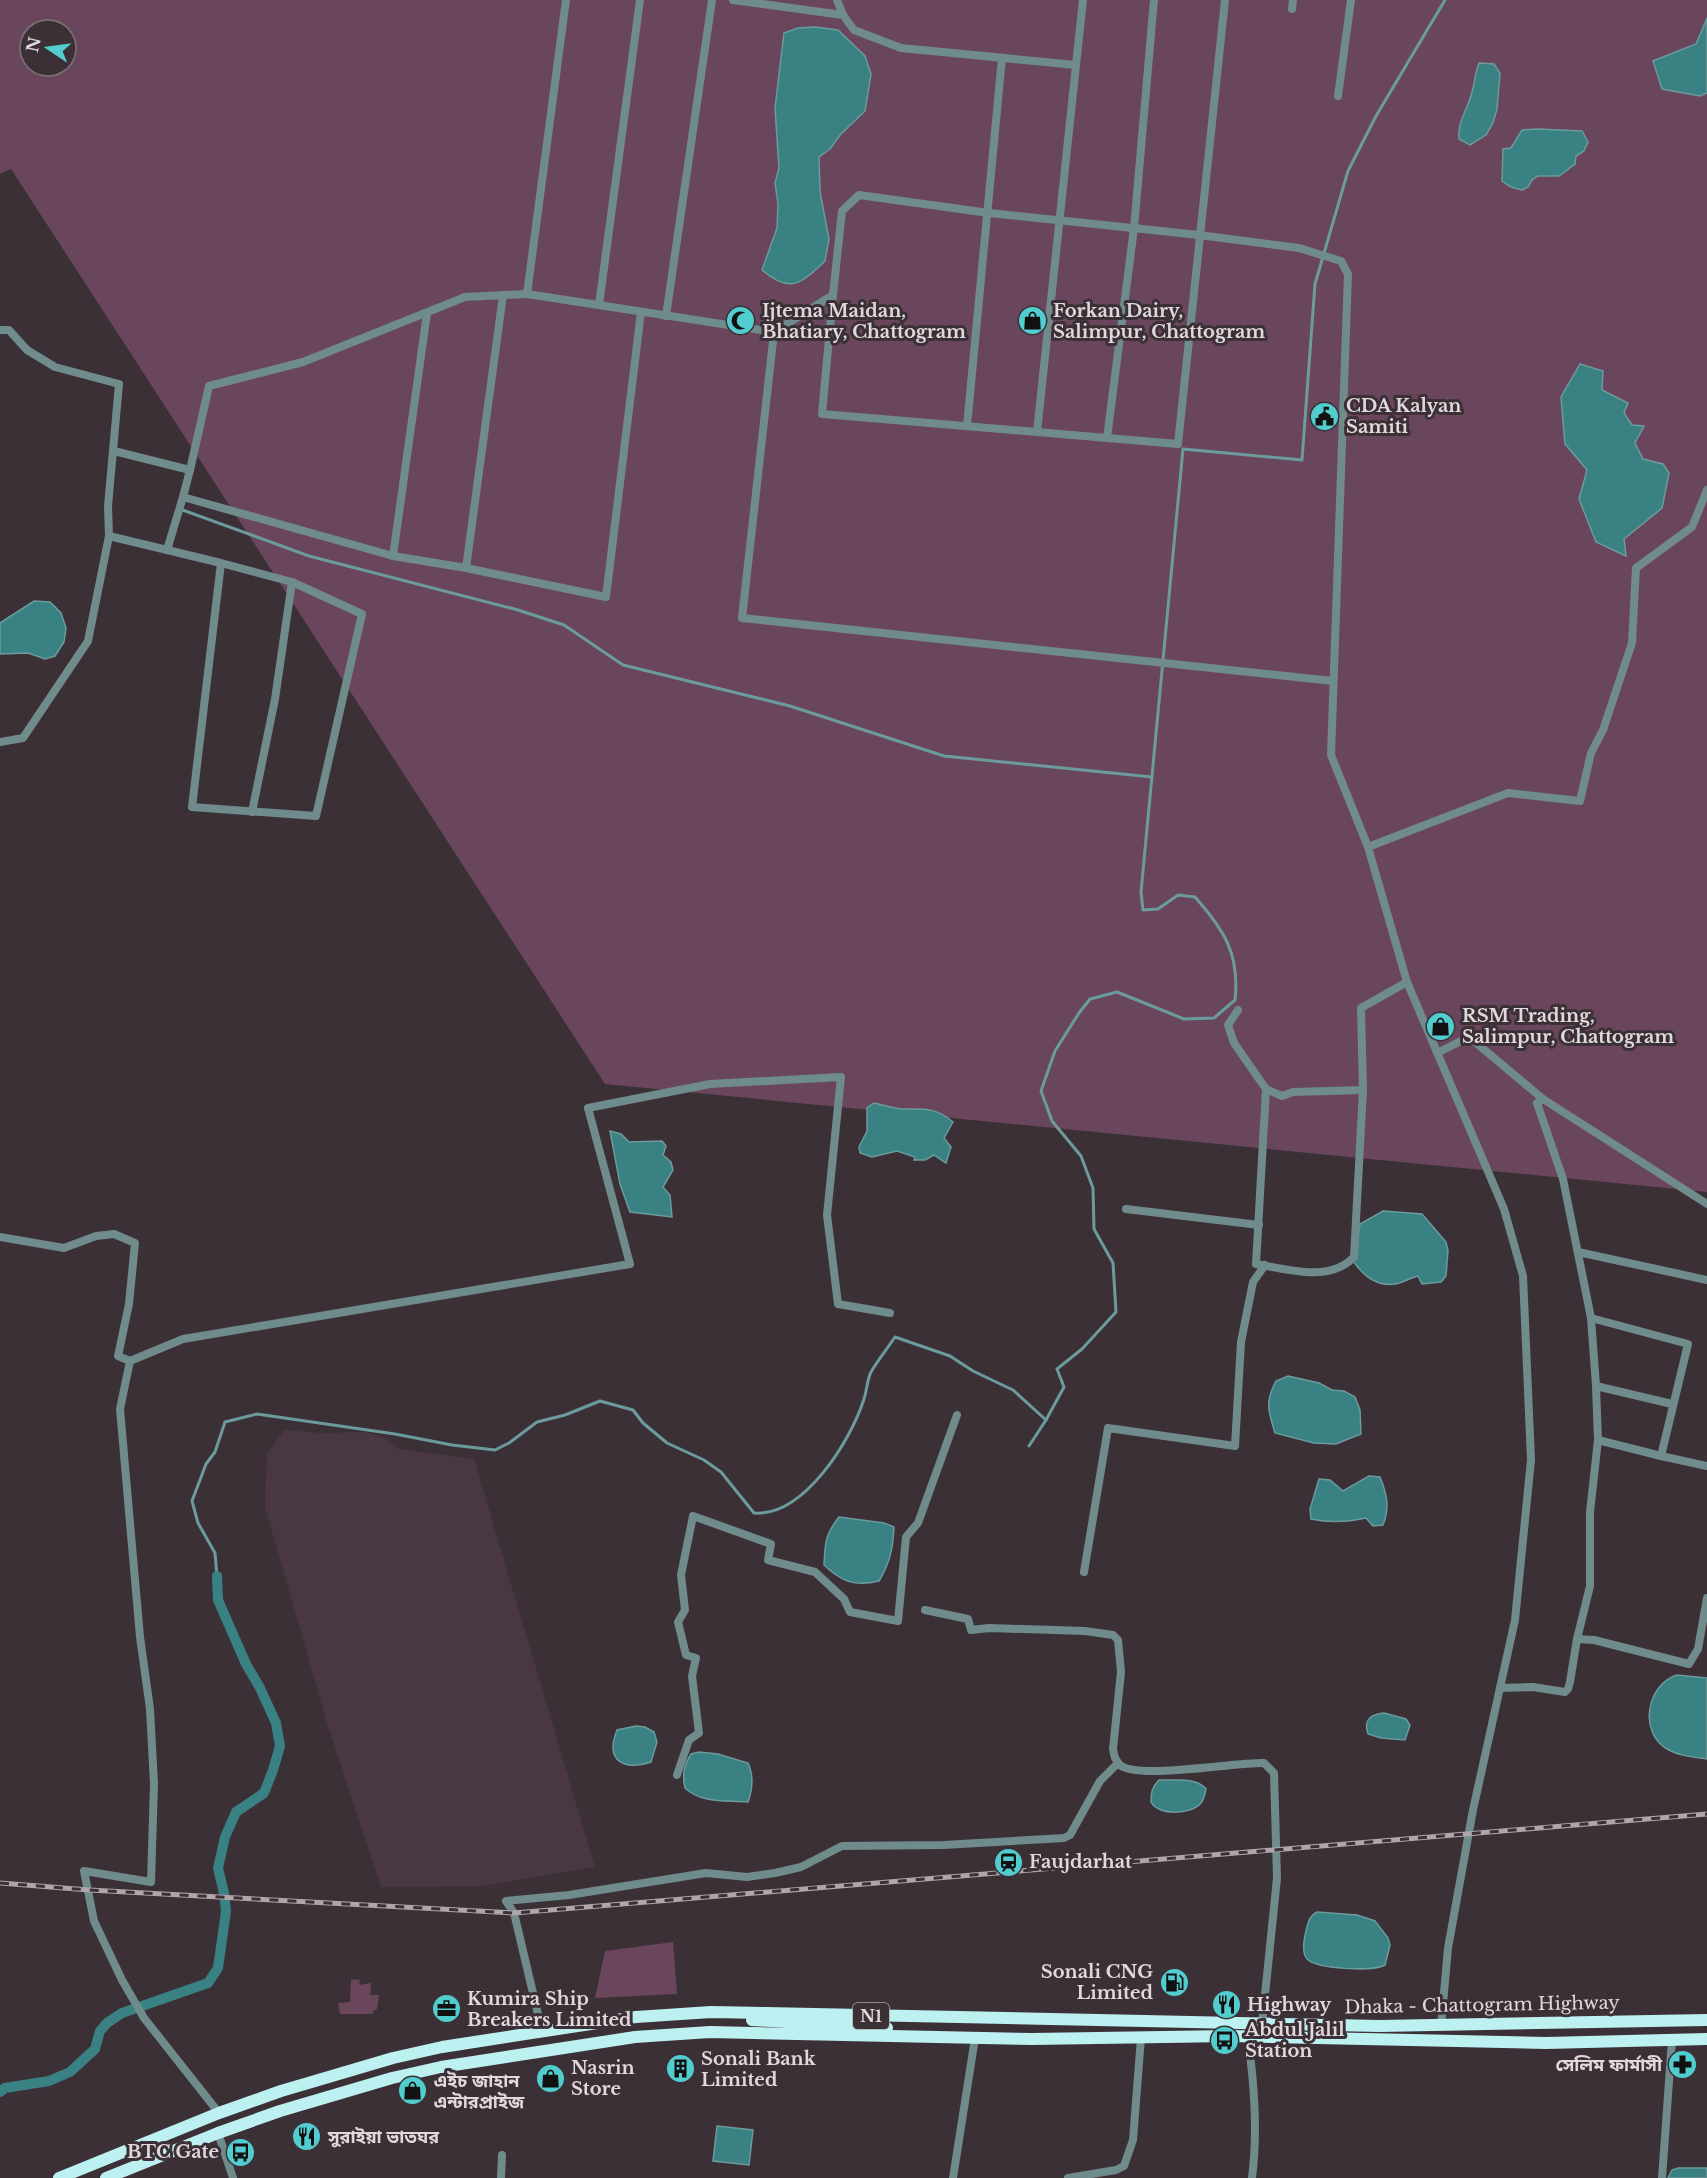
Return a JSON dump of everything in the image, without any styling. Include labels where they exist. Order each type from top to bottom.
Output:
[{"type":"highway","name":"Dhaka - Chattogram Highway","points":[[59,2178],[219,2113],[281,2091],[393,2058],[442,2047],[636,2017],[711,2012],[1262,2024],[1442,2025],[1707,2020]]},
{"type":"highway","points":[[711,2012],[759,2021],[915,2030],[954,2037]]},
{"type":"highway","name":"Dhaka - Chattogram Highway","points":[[106,2178],[280,2111],[392,2078],[441,2067],[635,2037],[710,2032],[975,2038],[1248,2037],[1534,2043],[1707,2039]]},
{"type":"street","points":[[527,294],[566,0]]},
{"type":"street","points":[[599,305],[640,0]]},
{"type":"street","points":[[666,316],[712,0]]},
{"type":"street","points":[[733,0],[843,15]]},
{"type":"street","points":[[837,0],[843,15],[854,30],[901,48],[1076,65]]},
{"type":"street","points":[[1037,432],[1083,0]]},
{"type":"street","points":[[1107,438],[1134,228],[1154,0]]},
{"type":"street","points":[[1225,0],[1199,235],[1178,444],[822,414],[842,211],[859,195],[989,213],[1199,235],[1299,248],[1341,261],[1348,274],[1331,755],[1368,847],[1407,982],[1504,1209],[1523,1276],[1531,1460],[1515,1620],[1473,1810],[1448,1948],[1442,2025]]},
{"type":"street","points":[[1338,96],[1350,0]]},
{"type":"street","points":[[968,426],[1002,58]]},
{"type":"street","points":[[167,550],[190,470],[209,386],[303,362],[465,297],[527,294],[774,332],[833,295]]},
{"type":"street","points":[[466,568],[503,296]]},
{"type":"street","points":[[183,497],[393,556],[466,568],[606,597],[642,312]]},
{"type":"street","points":[[393,556],[427,313]]},
{"type":"street","points":[[0,330],[9,330],[27,350],[54,367],[119,384],[108,506],[110,536],[88,641],[23,738],[0,742]]},
{"type":"street","points":[[774,332],[742,618],[1333,681]]},
{"type":"street","points":[[114,451],[190,470]]},
{"type":"street","points":[[1368,847],[1508,793],[1580,801],[1591,753],[1603,730],[1632,643],[1636,568],[1692,527],[1707,490]]},
{"type":"street","points":[[110,536],[221,562],[292,582],[362,614],[316,816],[192,807],[221,562]]},
{"type":"street","points":[[252,812],[274,699],[292,582]]},
{"type":"street","points":[[1266,1089],[1256,1264],[1316,1274],[1346,1265],[1354,1257],[1363,1090],[1361,1008],[1407,982]]},
{"type":"street","points":[[1238,1010],[1228,1025],[1234,1043],[1266,1089],[1282,1096],[1293,1092],[1363,1090]]},
{"type":"street","points":[[1437,1053],[1469,1037],[1543,1099],[1707,1204]]},
{"type":"street","points":[[0,1237],[64,1248],[96,1236],[114,1234],[135,1243],[129,1304],[118,1356],[130,1361],[183,1340],[630,1264],[588,1108],[710,1084],[841,1077],[827,1215],[838,1304],[890,1313]]},
{"type":"street","points":[[1500,1688],[1533,1687],[1565,1692],[1569,1689],[1577,1639],[1590,1586],[1590,1512],[1598,1440],[1591,1318],[1563,1179],[1537,1103],[1543,1099]]},
{"type":"street","points":[[1126,1209],[1259,1225]]},
{"type":"street","points":[[1578,1252],[1707,1280]]},
{"type":"street","points":[[1084,1572],[1108,1428],[1235,1446],[1241,1342],[1254,1282],[1265,1265]]},
{"type":"street","points":[[1591,1318],[1688,1344],[1661,1456]]},
{"type":"street","points":[[130,1361],[120,1409],[140,1637],[150,1709],[153,1784],[151,1882],[84,1871],[94,1921],[122,1980],[144,2018],[219,2113]]},
{"type":"street","points":[[1596,1386],[1672,1404]]},
{"type":"street","points":[[677,1775],[689,1740],[699,1733],[693,1676],[696,1658],[686,1654],[678,1622],[685,1610],[681,1575],[693,1516],[771,1544],[768,1560],[815,1572],[844,1599],[850,1612],[898,1621],[906,1537],[918,1523],[957,1415]]},
{"type":"street","points":[[1598,1440],[1707,1466]]},
{"type":"street","points":[[1577,1639],[1605,1642],[1689,1664],[1698,1648],[1707,1598]]},
{"type":"street","points":[[926,1610],[968,1619],[971,1630],[989,1628],[1085,1631],[1113,1635],[1118,1640],[1121,1672],[1113,1734],[1114,1758],[1121,1767],[1135,1771],[1158,1771],[1264,1762],[1274,1773],[1277,1878],[1262,2024]]},
{"type":"street","points":[[542,2031],[514,1913],[506,1901],[591,1892],[706,1873],[747,1877],[775,1873],[801,1867],[842,1846],[944,1845],[1064,1838],[1070,1835],[1100,1781],[1118,1763]]},
{"type":"street","points":[[1248,2037],[1255,2087],[1252,2178]]},
{"type":"street","points":[[953,2178],[975,2038]]},
{"type":"street","points":[[1068,2178],[1116,2170],[1124,2166],[1133,2140],[1141,2038]]},
{"type":"street","points":[[1662,2178],[1672,2040]]},
{"type":"street","points":[[218,2133],[233,2178]]},
{"type":"street","points":[[501,2178],[502,2155]]},
{"type":"shaded area","points":[[0,0],[1707,0],[1707,1192],[605,1084],[11,169],[0,174]]},
{"type":"shaded area","points":[[284,1430],[321,1433],[365,1432],[386,1438],[399,1449],[474,1459],[595,1867],[483,1886],[381,1887],[327,1723],[265,1507],[267,1454]]},
{"type":"shaded area","points":[[673,1942],[677,1994],[595,1998],[605,1951]]},
{"type":"shaded area","points":[[351,1979],[360,1980],[359,1985],[371,1983],[370,1995],[379,1995],[377,2009],[373,2011],[373,2014],[340,2014],[338,2003],[350,2002]]},
{"type":"water","points":[[1707,18],[1707,93],[1700,96],[1662,89],[1653,61],[1696,44]]},
{"type":"water","points":[[815,27],[838,30],[865,56],[871,74],[865,111],[840,135],[830,149],[819,157],[820,192],[829,239],[825,261],[802,280],[788,284],[780,282],[762,270],[777,228],[778,204],[775,183],[779,168],[775,108],[784,33],[798,28]]},
{"type":"water","points":[[1479,63],[1494,64],[1500,73],[1497,109],[1486,135],[1470,145],[1459,139],[1459,133]]},
{"type":"water","points":[[1522,130],[1582,131],[1588,142],[1584,151],[1576,156],[1575,164],[1559,176],[1538,176],[1522,190],[1511,187],[1502,181],[1503,149],[1511,148]]},
{"type":"water","points":[[1580,364],[1603,371],[1602,390],[1628,403],[1624,413],[1632,425],[1644,426],[1635,443],[1643,459],[1663,464],[1669,473],[1662,508],[1624,539],[1626,556],[1596,542],[1579,499],[1587,470],[1565,444],[1561,397]]},
{"type":"water","points":[[34,601],[50,602],[61,613],[66,628],[64,642],[55,656],[45,659],[28,653],[0,654],[0,623]]},
{"type":"water","points":[[874,1103],[900,1109],[929,1110],[953,1122],[944,1138],[951,1147],[946,1163],[934,1155],[925,1160],[914,1160],[915,1157],[897,1151],[872,1157],[860,1153],[859,1147],[867,1131],[867,1108]]},
{"type":"water","points":[[610,1131],[621,1134],[629,1142],[662,1141],[666,1146],[663,1155],[671,1162],[673,1170],[663,1187],[670,1195],[672,1217],[630,1212],[620,1184]]},
{"type":"water","points":[[1383,1211],[1422,1214],[1446,1242],[1448,1250],[1446,1276],[1441,1282],[1422,1284],[1418,1276],[1398,1283],[1382,1284],[1371,1279],[1358,1267],[1354,1262],[1360,1224]]},
{"type":"water","points":[[1288,1376],[1319,1383],[1332,1390],[1344,1391],[1355,1397],[1360,1410],[1361,1434],[1336,1444],[1314,1443],[1275,1433],[1269,1412],[1270,1394],[1276,1381]]},
{"type":"water","points":[[1369,1476],[1380,1477],[1384,1489],[1387,1507],[1383,1525],[1373,1526],[1366,1518],[1338,1522],[1311,1519],[1310,1509],[1319,1479],[1330,1480],[1343,1491]]},
{"type":"water","points":[[839,1517],[884,1523],[894,1527],[890,1555],[879,1581],[849,1582],[824,1565],[827,1540]]},
{"type":"water","points":[[1677,1675],[1707,1678],[1707,1759],[1687,1756],[1667,1749],[1652,1732],[1650,1709],[1653,1698],[1667,1680]]},
{"type":"water","points":[[1384,1713],[1406,1719],[1410,1725],[1405,1740],[1381,1738],[1368,1734],[1367,1721],[1375,1715]]},
{"type":"water","points":[[636,1726],[645,1727],[654,1732],[657,1742],[651,1762],[624,1764],[615,1756],[613,1749],[617,1730]]},
{"type":"water","points":[[699,1752],[718,1754],[748,1763],[752,1782],[748,1802],[707,1799],[685,1788],[684,1771],[687,1763],[691,1754]]},
{"type":"water","points":[[1159,1780],[1196,1782],[1206,1789],[1204,1798],[1196,1807],[1183,1812],[1160,1810],[1151,1802],[1152,1790]]},
{"type":"water","points":[[1317,1912],[1357,1915],[1375,1921],[1388,1938],[1390,1945],[1385,1965],[1345,1968],[1322,1965],[1307,1959],[1304,1949],[1305,1934],[1309,1920]]},
{"type":"water","points":[[717,2126],[753,2130],[749,2165],[713,2161]]},
{"type":"water","points":[[1707,2168],[1707,2178],[1668,2178],[1672,2170]]},
{"type":"waterway","points":[[1029,1446],[1064,1387],[1057,1369],[1082,1349],[1116,1312],[1113,1263],[1094,1229],[1093,1188],[1081,1156],[1052,1121],[1041,1091],[1055,1051],[1090,999],[1117,992],[1184,1019],[1214,1018],[1235,1000],[1235,969],[1228,944],[1222,932],[1195,897],[1178,895],[1158,909],[1143,910],[1141,892],[1183,449],[1302,460],[1315,284],[1348,171],[1376,116],[1445,0]]},
{"type":"waterway","points":[[180,509],[309,556],[518,610],[564,625],[623,665],[790,706],[944,756],[1152,777]]},
{"type":"waterway","points":[[217,1576],[215,1553],[198,1523],[192,1501],[206,1464],[215,1452],[225,1422],[257,1414],[495,1450],[509,1443],[537,1422],[565,1415],[600,1401],[633,1410],[643,1423],[667,1443],[704,1460],[721,1472],[754,1513],[773,1511],[790,1503],[823,1473],[837,1454],[858,1416],[871,1372],[895,1337],[950,1356],[973,1371],[1013,1390],[1046,1420]]},
{"type":"waterway","points":[[0,2092],[5,2088],[49,2081],[70,2072],[95,2049],[100,2031],[107,2023],[122,2013],[208,1983],[218,1968],[226,1911],[218,1868],[225,1837],[236,1812],[264,1793],[280,1746],[276,1723],[246,1664],[218,1600],[217,1576]]},
{"type":"railway","points":[[0,1883],[89,1890],[514,1913],[1707,1814]]},
{"type":"place","name":"Ijtema Maidan, Bhatiary, Chattogram","points":[[741,321]]},
{"type":"place","name":"Forkan Dairy, Salimpur, Chattogram","points":[[1032,321]]},
{"type":"place","name":"CDA Kalyan Samiti","points":[[1325,416]]},
{"type":"place","name":"RSM Trading, Salimpur, Chattogram","points":[[1441,1026]]},
{"type":"place","name":"Faujdarhat","points":[[1008,1862]]},
{"type":"place","name":"Sonali CNG Limited","points":[[1174,1982]]},
{"type":"place","name":"Highway","points":[[1226,2005]]},
{"type":"place","name":"Kumira Ship Breakers Limited","points":[[446,2009]]},
{"type":"place","name":"Abdul Jalil Station","points":[[1224,2040]]},
{"type":"place","name":"সেলিম ফার্মাসী","points":[[1683,2065]]},
{"type":"place","name":"Sonali Bank Limited","points":[[680,2069]]},
{"type":"place","name":"Nasrin Store","points":[[550,2078]]},
{"type":"place","name":"এইচ জাহান এন্টারপ্রাইজ","points":[[413,2091]]},
{"type":"place","name":"সুরাইয়া ভাতঘর","points":[[307,2137]]},
{"type":"place","name":"BTC Gate","points":[[240,2152]]}]
